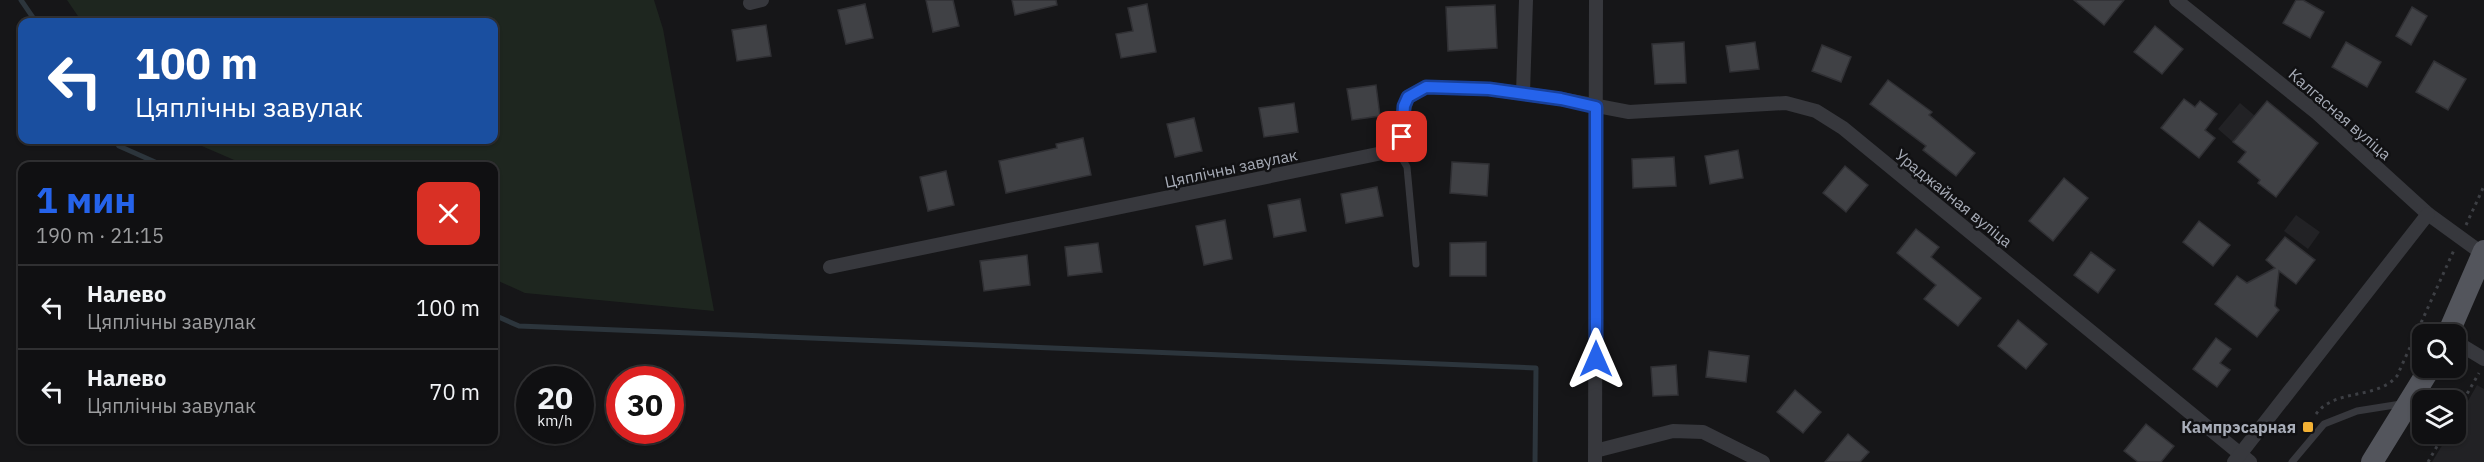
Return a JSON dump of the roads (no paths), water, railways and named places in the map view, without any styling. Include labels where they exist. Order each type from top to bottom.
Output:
[{"type":"main road","points":[[2452,324],[2484,252]]},
{"type":"main road","points":[[2372,462],[2424,378]]},
{"type":"street","points":[[1523,93],[1526,0]]},
{"type":"street","points":[[1596,0],[1595,457],[1673,431],[1703,432],[1763,462]]},
{"type":"street","name":"Калгасная вуліца","points":[[2176,0],[2318,113],[2428,214],[2484,252]]},
{"type":"street","points":[[1397,150],[1402,137],[1404,106],[1408,97],[1426,87],[1489,89],[1523,93],[1596,107]]},
{"type":"street","name":"Ураджайная вуліца","points":[[1596,107],[1629,112],[1786,104],[1816,111],[1843,128],[2242,459]]},
{"type":"street","name":"Цяплічны завулак","points":[[830,267],[1397,150]]},
{"type":"street","points":[[2242,459],[2428,214]]},
{"type":"street","points":[[2466,348],[2484,359]]},
{"type":"lane","points":[[1397,150],[1407,167],[1416,264]]},
{"type":"lane","points":[[2292,462],[2315,433],[2338,417],[2387,405],[2410,403]]},
{"type":"waterway","points":[[21,0],[33,18]]},
{"type":"waterway","points":[[118,144],[155,162]]},
{"type":"waterway","points":[[498,317],[519,326],[1536,368],[1535,462]]},
{"type":"place","name":"Кампрэсарная","points":[[2308,427]]}]
